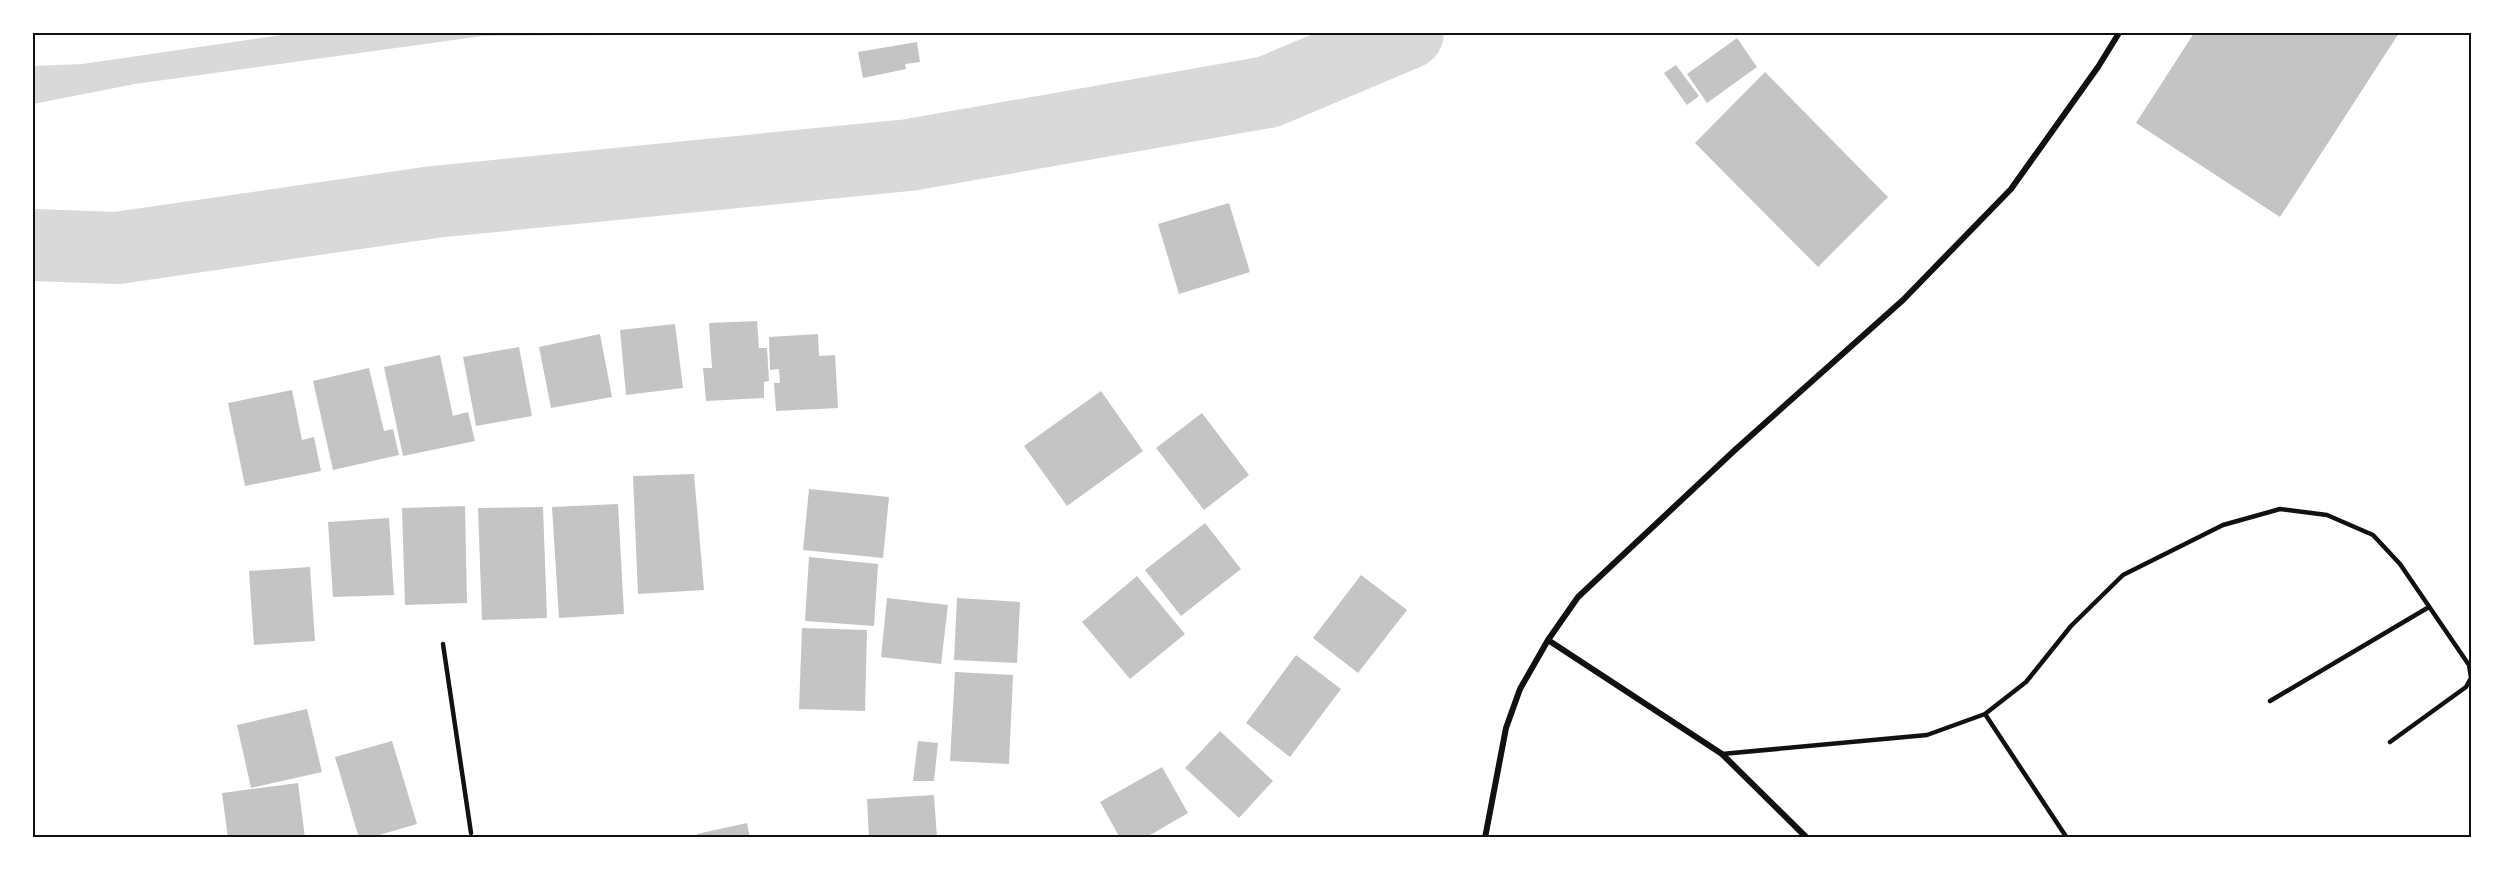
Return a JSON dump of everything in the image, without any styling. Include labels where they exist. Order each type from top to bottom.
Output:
[{"type":"street","points":[[1485,838],[1506,728],[1520,689],[1548,640],[1578,597],[1736,449],[1903,300],[2011,189],[2098,67],[2119,33]]},
{"type":"street","points":[[1548,640],[1722,754],[1807,838]]},
{"type":"lane","points":[[1722,754],[1927,735],[1985,714],[2026,682],[2071,626],[2123,575],[2223,525],[2280,509],[2327,515],[2373,536],[2400,564],[2469,665],[2471,678],[2466,687],[2390,742]]},
{"type":"lane","points":[[2270,701],[2429,607]]},
{"type":"lane","points":[[443,644],[471,833]]},
{"type":"lane","points":[[1985,714],[2067,838]]},
{"type":"shaded area","points":[[295,33],[627,33],[622,35],[483,36],[135,84],[33,104],[33,66],[82,64]]},
{"type":"building","points":[[2194,33],[2399,33],[2280,217],[2136,123]]},
{"type":"building","points":[[1737,38],[1757,67],[1707,103],[1687,74]]},
{"type":"building","points":[[917,42],[920,62],[905,64],[906,69],[863,78],[858,52]]},
{"type":"building","points":[[1676,65],[1699,96],[1687,105],[1664,73]]},
{"type":"building","points":[[1765,72],[1888,197],[1818,267],[1695,143]]},
{"type":"building","points":[[1229,203],[1250,272],[1179,294],[1158,224]]},
{"type":"building","points":[[757,321],[759,348],[767,348],[769,381],[764,382],[764,398],[706,401],[703,368],[712,368],[709,323]]},
{"type":"building","points":[[675,324],[683,388],[626,395],[620,330]]},
{"type":"building","points":[[600,334],[612,397],[551,408],[539,347]]},
{"type":"building","points":[[818,334],[819,356],[835,355],[838,408],[776,411],[774,383],[780,383],[779,369],[770,370],[769,337]]},
{"type":"building","points":[[519,347],[532,416],[476,426],[463,357]]},
{"type":"building","points":[[440,355],[453,416],[468,412],[475,441],[403,456],[384,367]]},
{"type":"building","points":[[369,368],[384,431],[393,429],[399,455],[333,470],[313,381]]},
{"type":"building","points":[[292,390],[302,440],[314,437],[321,471],[245,486],[228,403]]},
{"type":"building","points":[[1101,391],[1143,451],[1067,506],[1024,446]]},
{"type":"building","points":[[1202,413],[1249,475],[1204,510],[1156,448]]},
{"type":"building","points":[[694,474],[704,590],[638,594],[633,476]]},
{"type":"building","points":[[809,489],[889,497],[883,558],[803,550]]},
{"type":"building","points":[[618,504],[624,614],[559,618],[552,507]]},
{"type":"building","points":[[465,506],[467,603],[405,605],[402,508]]},
{"type":"building","points":[[543,507],[547,618],[482,620],[478,508]]},
{"type":"building","points":[[389,518],[394,595],[333,597],[328,522]]},
{"type":"building","points":[[1205,523],[1241,569],[1181,616],[1145,570]]},
{"type":"building","points":[[809,557],[878,564],[874,626],[805,621]]},
{"type":"building","points":[[310,567],[315,641],[254,645],[249,571]]},
{"type":"building","points":[[1361,575],[1407,610],[1358,673],[1313,638]]},
{"type":"building","points":[[1137,576],[1185,634],[1130,679],[1082,622]]},
{"type":"building","points":[[887,598],[948,605],[941,664],[881,657]]},
{"type":"building","points":[[957,598],[1020,602],[1017,663],[954,660]]},
{"type":"building","points":[[802,628],[867,630],[865,711],[799,709]]},
{"type":"building","points":[[1296,655],[1341,689],[1290,757],[1246,723]]},
{"type":"building","points":[[955,672],[1013,675],[1009,764],[950,761]]},
{"type":"building","points":[[307,709],[322,772],[251,788],[237,725]]},
{"type":"building","points":[[1220,731],[1273,781],[1239,818],[1185,768]]},
{"type":"building","points":[[392,741],[417,824],[369,838],[359,838],[335,757]]},
{"type":"building","points":[[918,741],[938,743],[934,781],[913,781]]},
{"type":"building","points":[[1162,767],[1188,813],[1145,838],[1120,838],[1100,802]]},
{"type":"building","points":[[298,783],[305,838],[228,838],[222,793]]},
{"type":"building","points":[[934,795],[937,838],[869,838],[867,799]]},
{"type":"building","points":[[747,823],[750,838],[697,838],[697,834]]},
{"type":"waterway","points":[[33,245],[117,248],[434,202],[909,155],[1268,92],[1408,33]]}]
